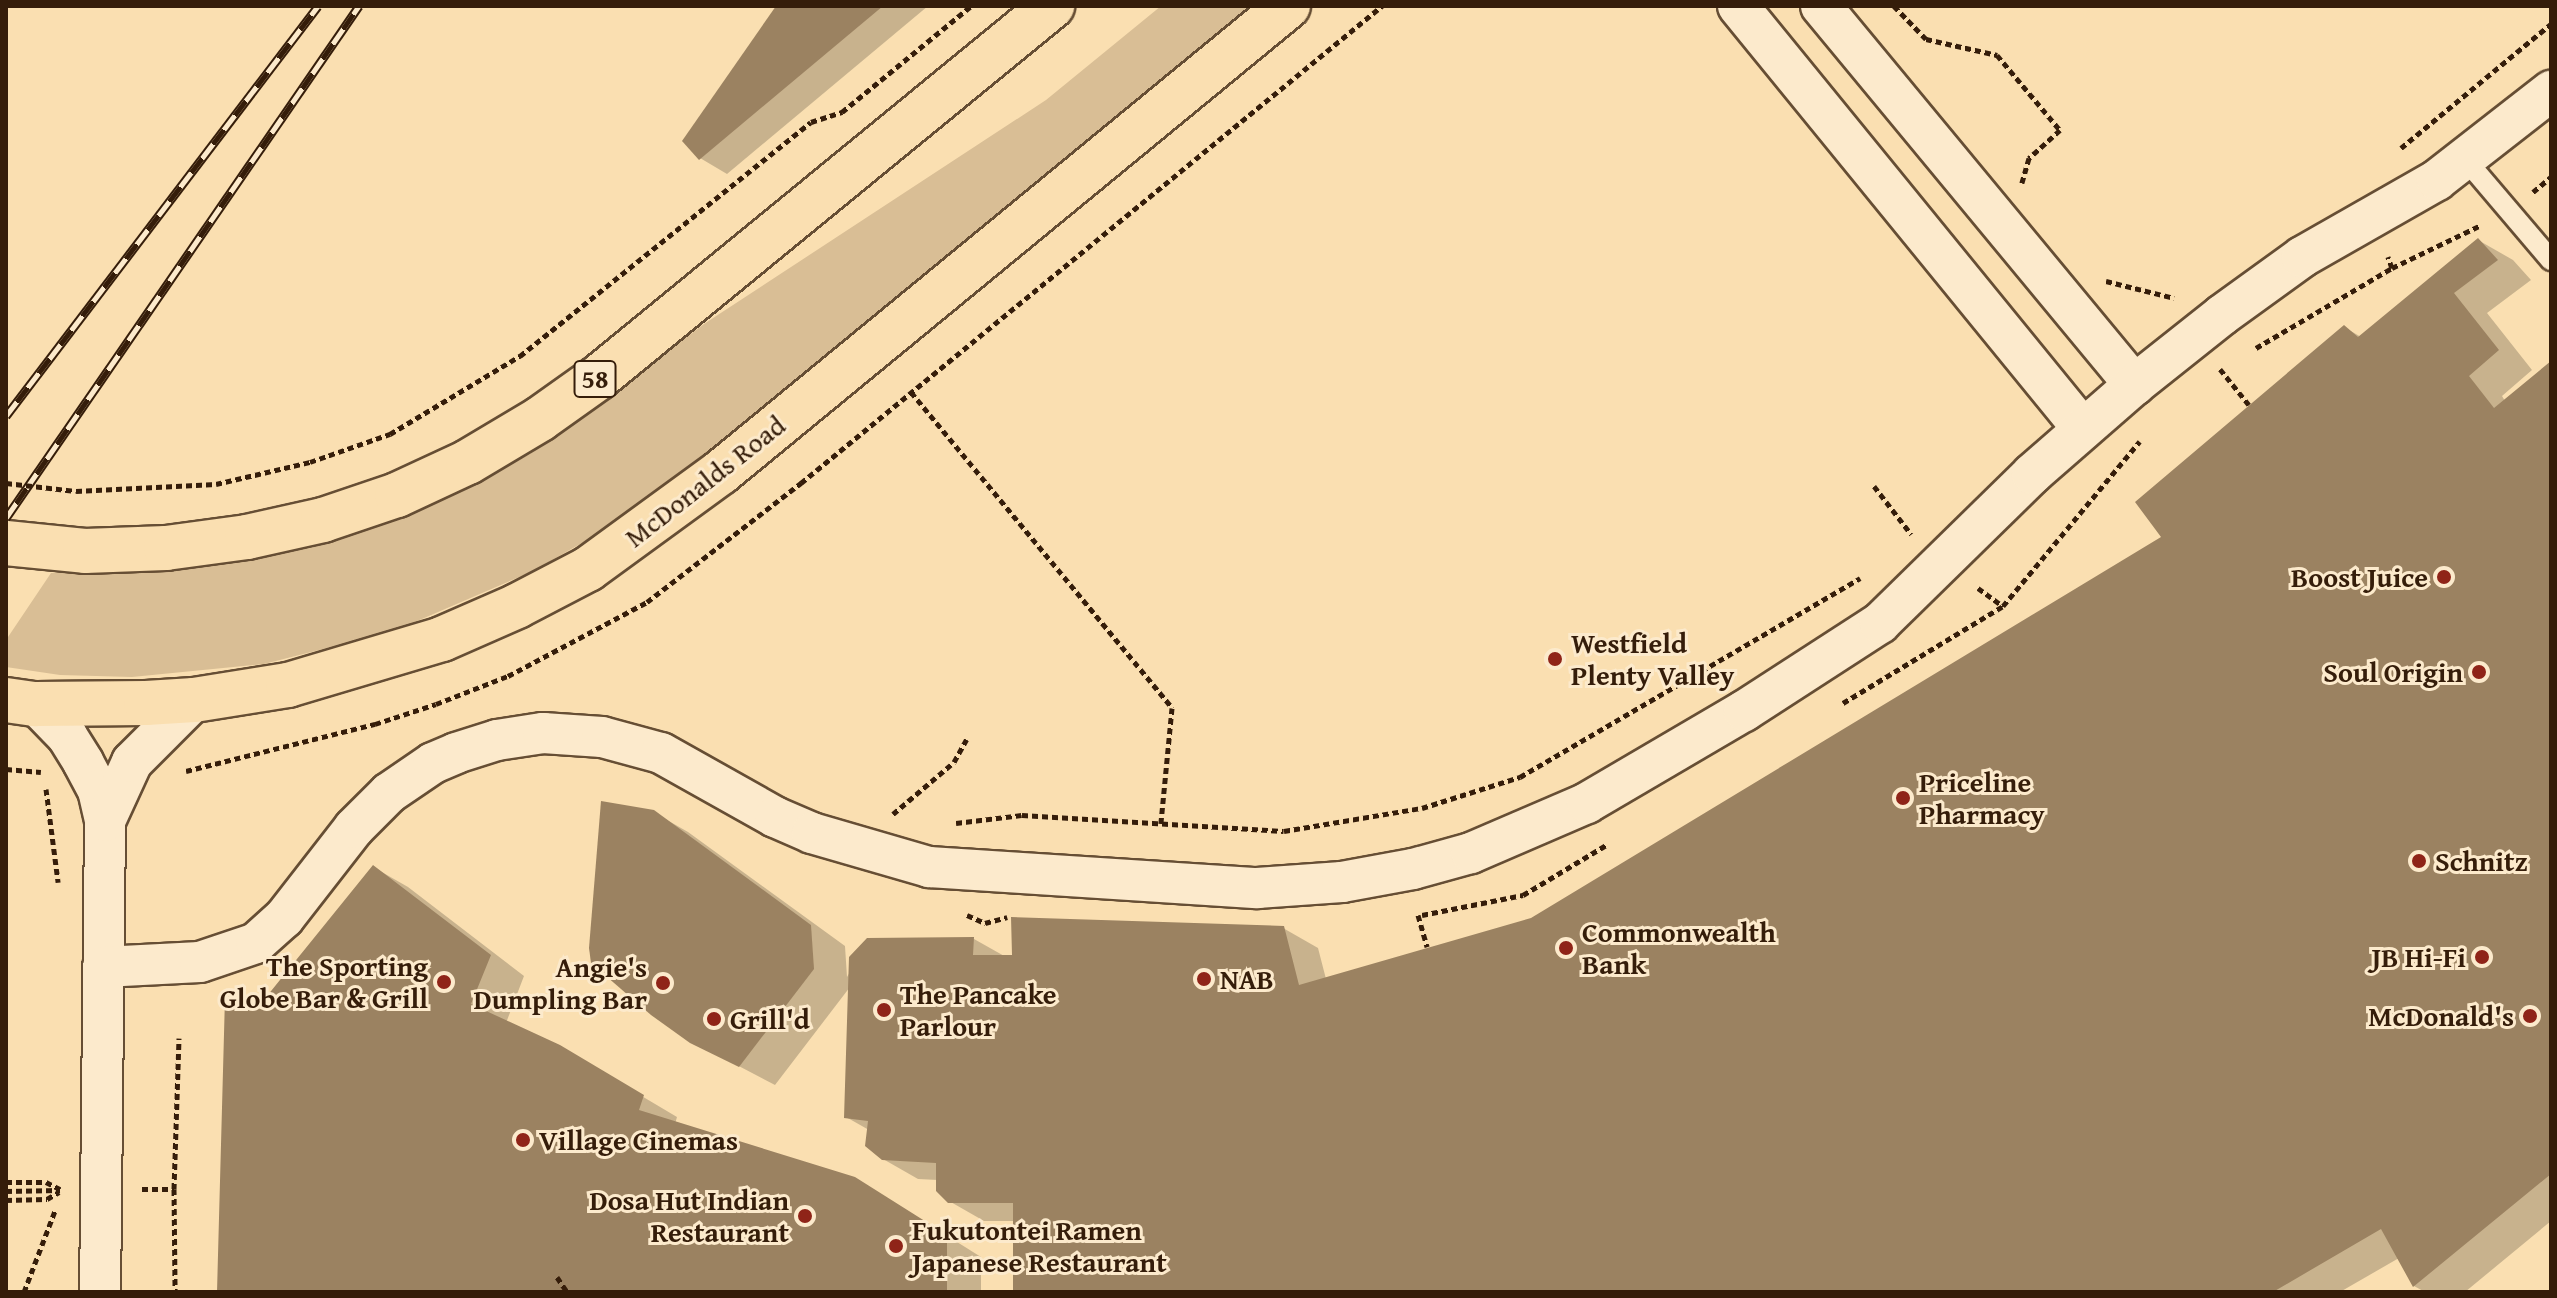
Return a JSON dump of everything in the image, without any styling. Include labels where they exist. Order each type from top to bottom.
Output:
[{"type":"main road","name":"58","points":[[25,545],[85,551],[166,548],[247,537],[323,520],[397,495],[468,462],[540,419],[599,377],[1052,6]]},
{"type":"main road","name":"McDonalds Road","points":[[21,702],[103,705],[194,700],[288,685],[442,639],[517,606],[588,569],[721,472],[1288,6]]},
{"type":"street","points":[[1738,6],[2083,429]]},
{"type":"street","points":[[1821,6],[2134,385]]},
{"type":"street","points":[[103,967],[200,962],[256,943],[284,918],[354,828],[389,793],[433,763],[477,746],[520,735],[574,733],[661,753],[775,817],[877,854],[929,867],[1257,888],[1342,882],[1413,869],[1471,853],[1587,803],[1844,648],[1908,599],[1984,518],[2134,385],[2270,279],[2302,257],[2413,196],[2551,91]]},
{"type":"street","points":[[105,821],[132,762],[194,700]]},
{"type":"street","points":[[21,702],[67,736],[98,790],[105,821],[100,1292]]},
{"type":"lane","points":[[2465,159],[2551,260]]},
{"type":"path","points":[[6,483],[76,491],[130,492],[216,484],[310,462],[390,434],[520,356],[811,122],[842,112],[971,6]]},
{"type":"path","points":[[2393,154],[2551,24]]},
{"type":"path","points":[[2220,369],[2249,405]]},
{"type":"path","points":[[911,392],[1172,708],[1161,823]]},
{"type":"path","points":[[1874,486],[1915,538],[1908,546]]},
{"type":"path","points":[[952,823],[1022,815],[1284,831],[1422,808],[1520,777],[1862,577]]},
{"type":"path","points":[[877,854],[886,825],[897,808],[954,762],[967,739]]},
{"type":"path","points":[[174,1189],[179,1038]]},
{"type":"path","points":[[6,1182],[46,1182]]},
{"type":"path","points":[[24,1292],[63,1190]]},
{"type":"path","points":[[6,1191],[46,1191]]},
{"type":"path","points":[[6,1200],[47,1199]]},
{"type":"path","points":[[557,1277],[567,1292]]},
{"type":"shaded area","points":[[1161,6],[1251,6],[673,480],[601,532],[533,571],[394,631],[264,664],[132,677],[60,675],[6,667],[6,640],[51,573],[166,572],[311,548],[406,516],[530,454],[704,324],[1046,100]]},
{"type":"building","points":[[776,6],[883,6],[699,160],[682,141]]},
{"type":"building","points":[[2478,238],[2498,260],[2454,293],[2499,350],[2469,376],[2494,408],[2551,361],[2551,1174],[2413,1287],[2381,1229],[2273,1292],[1013,1292],[1013,1203],[948,1203],[936,1191],[936,1163],[882,1160],[865,1146],[868,1121],[844,1118],[849,957],[867,938],[974,937],[973,955],[1012,955],[1011,917],[1284,926],[1299,985],[1531,918],[2161,537],[2135,502],[2344,325],[2358,337]]},
{"type":"building","points":[[601,801],[654,810],[811,925],[814,969],[739,1067],[690,1043],[651,1015],[591,963],[589,948]]},
{"type":"building","points":[[373,865],[491,955],[471,1004],[560,1045],[644,1095],[639,1110],[855,1177],[947,1235],[947,1292],[217,1292],[225,997],[267,996]]},
{"type":"railway","points":[[6,416],[318,6]]},
{"type":"railway","points":[[6,518],[359,6]]},
{"type":"place","name":"Boost Juice","points":[[2444,577]]},
{"type":"place","name":"Westfield Plenty Valley","points":[[1555,659]]},
{"type":"place","name":"Soul Origin","points":[[2479,672]]},
{"type":"place","name":"Priceline Pharmacy","points":[[1903,798]]},
{"type":"place","name":"Schnitz","points":[[2419,861]]},
{"type":"place","name":"Commonwealth Bank","points":[[1566,948]]},
{"type":"place","name":"JB Hi-Fi","points":[[2482,957]]},
{"type":"place","name":"NAB","points":[[1204,979]]},
{"type":"place","name":"The Sporting Globe Bar & Grill","points":[[444,982]]},
{"type":"place","name":"Angie's Dumpling Bar","points":[[663,983]]},
{"type":"place","name":"The Pancake Parlour","points":[[884,1010]]},
{"type":"place","name":"McDonald's","points":[[2530,1016]]},
{"type":"place","name":"Grill'd","points":[[714,1019]]},
{"type":"place","name":"Village Cinemas","points":[[523,1140]]},
{"type":"place","name":"Dosa Hut Indian Restaurant","points":[[805,1216]]},
{"type":"place","name":"Fukutontei Ramen Japanese Restaurant","points":[[896,1246]]}]
